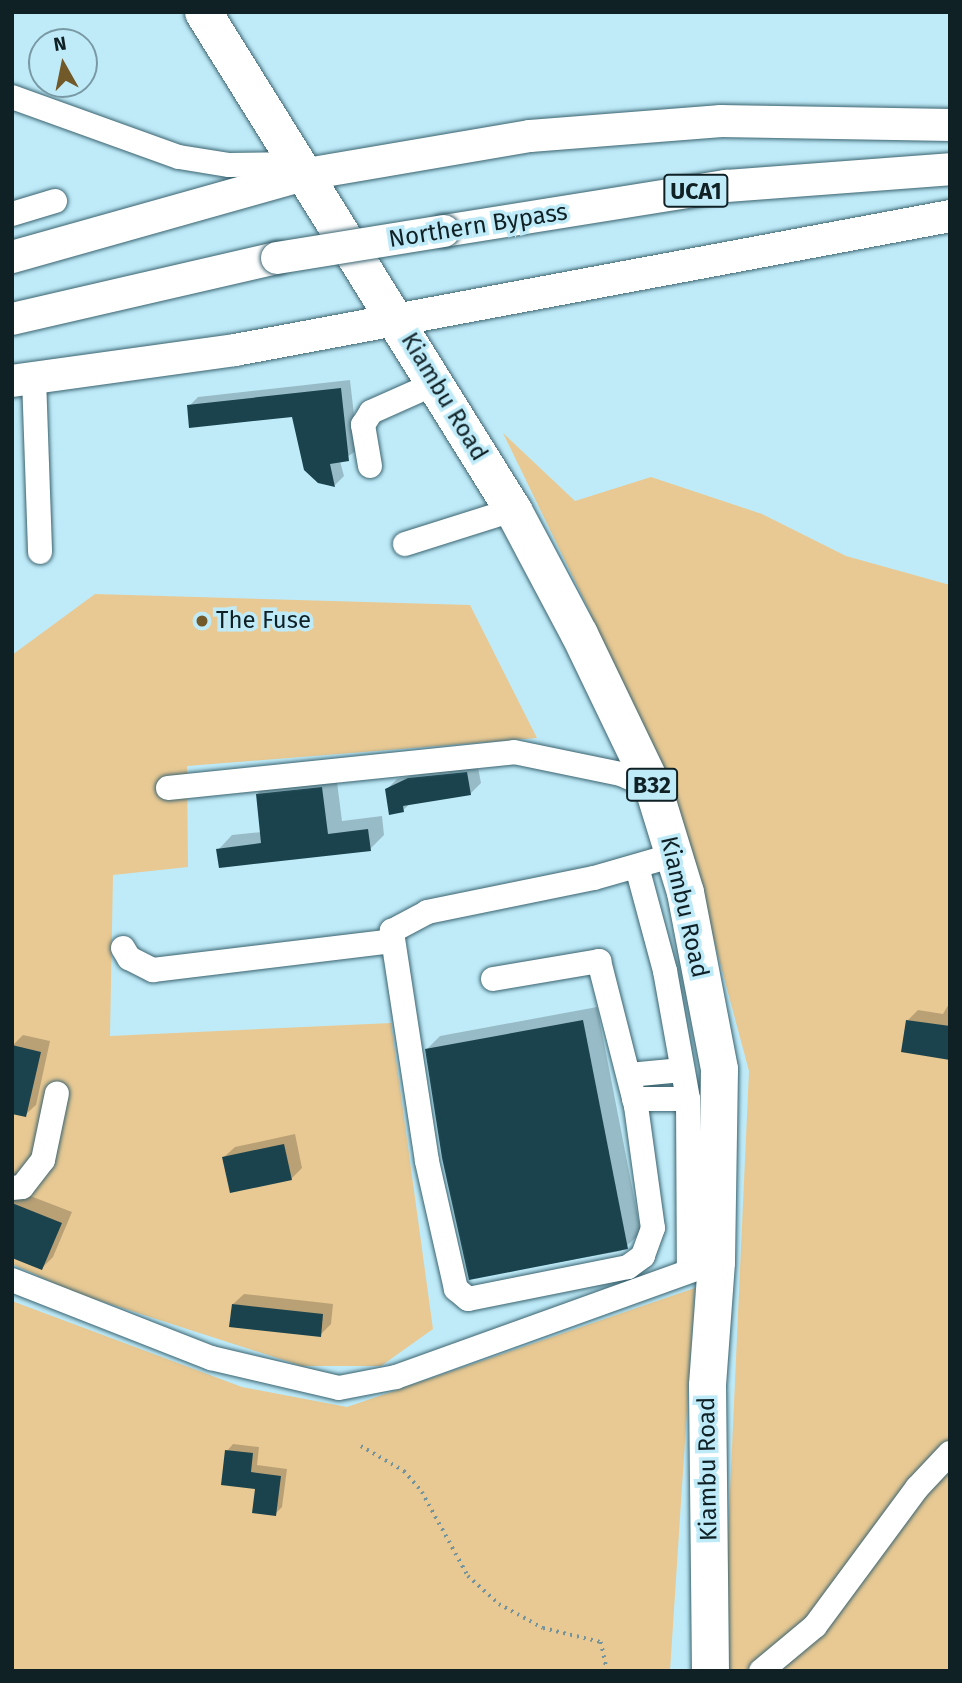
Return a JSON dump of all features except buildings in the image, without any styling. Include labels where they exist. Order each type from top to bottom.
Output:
[{"type":"highway","name":"Kiambu Road","points":[[203,12],[513,510],[579,634],[653,788],[674,855],[685,892],[719,1069],[703,1266],[710,1671]]},
{"type":"main road","points":[[12,257],[303,169],[593,128],[721,121],[950,125]]},
{"type":"main road","name":"Northern Bypass","points":[[12,320],[277,258],[457,229],[726,186],[950,169]]},
{"type":"main road","points":[[23,380],[235,350],[950,216]]},
{"type":"street","points":[[14,102],[179,157],[229,165],[303,169]]},
{"type":"street","points":[[12,214],[55,201]]},
{"type":"street","points":[[23,380],[40,552]]},
{"type":"street","points":[[369,466],[363,425],[371,412],[436,383]]},
{"type":"street","points":[[405,544],[513,510]]},
{"type":"street","points":[[168,788],[514,752],[621,774],[653,788]]},
{"type":"street","points":[[493,979],[599,961],[631,1087],[653,1228],[643,1256],[628,1267],[478,1297],[459,1295],[427,1161],[392,941],[393,931],[401,923],[427,912],[637,867],[674,855]]},
{"type":"street","points":[[12,1280],[211,1358],[339,1388],[396,1377],[703,1266],[688,1099],[665,971],[637,867]]},
{"type":"street","points":[[123,948],[129,958],[153,970],[392,941]]},
{"type":"street","points":[[631,1087],[682,1070]]},
{"type":"street","points":[[631,1087],[688,1099]]},
{"type":"street","points":[[12,1188],[22,1187],[43,1160],[57,1093]]},
{"type":"street","points":[[761,1671],[815,1626],[917,1488],[950,1453]]},
{"type":"path","points":[[361,1446],[404,1471],[422,1492],[468,1576],[499,1604],[543,1628],[601,1642],[607,1671]]},
{"type":"shaded area","points":[[503,433],[575,501],[651,477],[762,514],[846,556],[950,585],[950,1671],[729,1671],[727,1558],[749,1071],[710,925],[589,610]]},
{"type":"shaded area","points":[[95,594],[470,605],[537,738],[187,766],[188,867],[113,875],[110,1036],[391,1023],[433,1329],[381,1366],[302,1366],[76,1293],[12,1264],[12,655]]},
{"type":"shaded area","points":[[695,1288],[670,1671],[12,1671],[12,1301],[242,1387],[347,1407]]},
{"type":"place","name":"The Fuse","points":[[202,621]]}]
